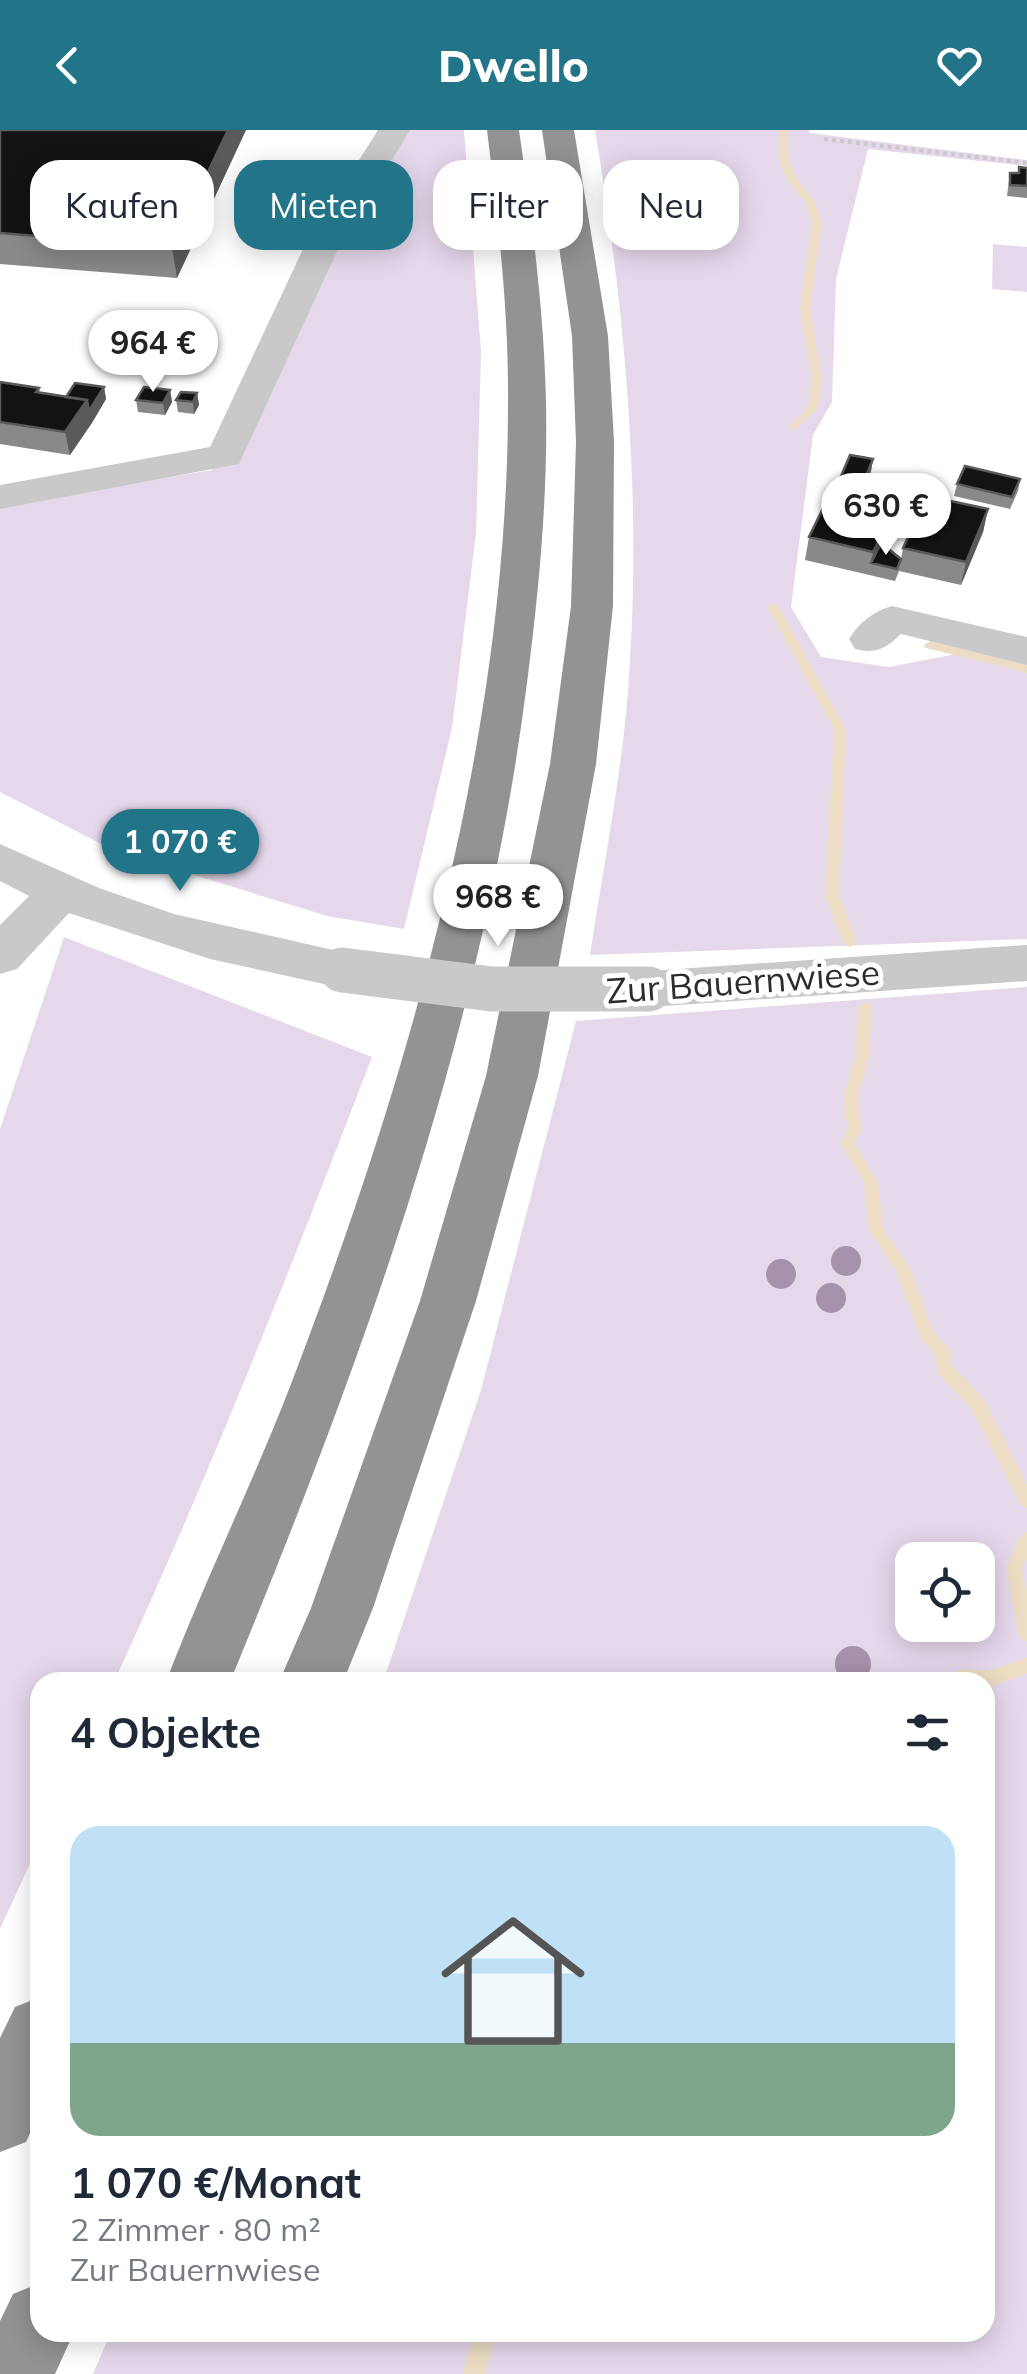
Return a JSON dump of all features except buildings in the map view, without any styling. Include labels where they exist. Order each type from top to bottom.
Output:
[{"type":"highway","points":[[202,1672],[243,1580],[355,1283],[424,1072],[468,904],[497,757],[517,606],[528,441],[524,339],[504,130]]},
{"type":"highway","points":[[315,1672],[348,1590],[448,1301],[512,1076],[573,764],[592,606],[595,442],[590,336],[558,130]]},
{"type":"highway","points":[[0,2116],[30,2053]]},
{"type":"highway","points":[[15,2374],[30,2342]]},
{"type":"street","points":[[0,497],[225,456],[321,242],[358,178],[394,130]]},
{"type":"street","points":[[870,639],[892,619],[1027,651]]},
{"type":"street","name":"Zur Bauernwiese","points":[[0,861],[62,892],[147,926],[210,944],[342,970],[492,989],[650,989],[1027,964]]},
{"type":"street","points":[[0,956],[62,892]]},
{"type":"path","points":[[824,138],[1027,163]]},
{"type":"shaded area","points":[[387,130],[464,130],[466,160],[433,160],[433,250],[473,250],[481,352],[476,533],[452,728],[404,929],[327,916],[113,850],[0,792],[0,506],[212,470],[277,314],[310,250],[413,250],[413,160],[363,160]]},
{"type":"shaded area","points":[[595,130],[809,130],[1027,160],[1027,166],[868,149],[836,279],[832,402],[813,435],[791,607],[821,657],[889,667],[977,650],[1027,661],[1027,939],[590,955],[623,744],[631,641],[633,494],[624,348],[613,250],[739,250],[739,160],[603,160],[603,182]]},
{"type":"shaded area","points":[[993,244],[1027,247],[1027,292],[992,289]]},
{"type":"shaded area","points":[[64,937],[372,1057],[248,1372],[118,1672],[30,1672],[30,1864],[0,1929],[0,1129]]},
{"type":"shaded area","points":[[1027,987],[1027,2374],[93,2374],[107,2342],[995,2342],[995,1672],[386,1672],[481,1390],[576,1021]]},
{"type":"waterway","points":[[783,130],[784,161],[793,181],[809,200],[817,222],[805,309],[817,379],[813,408],[794,427]]},
{"type":"waterway","points":[[773,607],[840,730],[832,895],[850,942]]},
{"type":"waterway","points":[[930,645],[1027,669]]},
{"type":"waterway","points":[[865,1007],[862,1057],[851,1097],[854,1129],[848,1144],[871,1182],[876,1230],[903,1269],[926,1334],[943,1351],[944,1369],[977,1403],[1027,1501]]},
{"type":"waterway","points":[[1027,1540],[1014,1569],[1027,1633]]},
{"type":"waterway","points":[[995,1676],[1027,1666]]},
{"type":"waterway","points":[[474,2374],[483,2342]]}]
